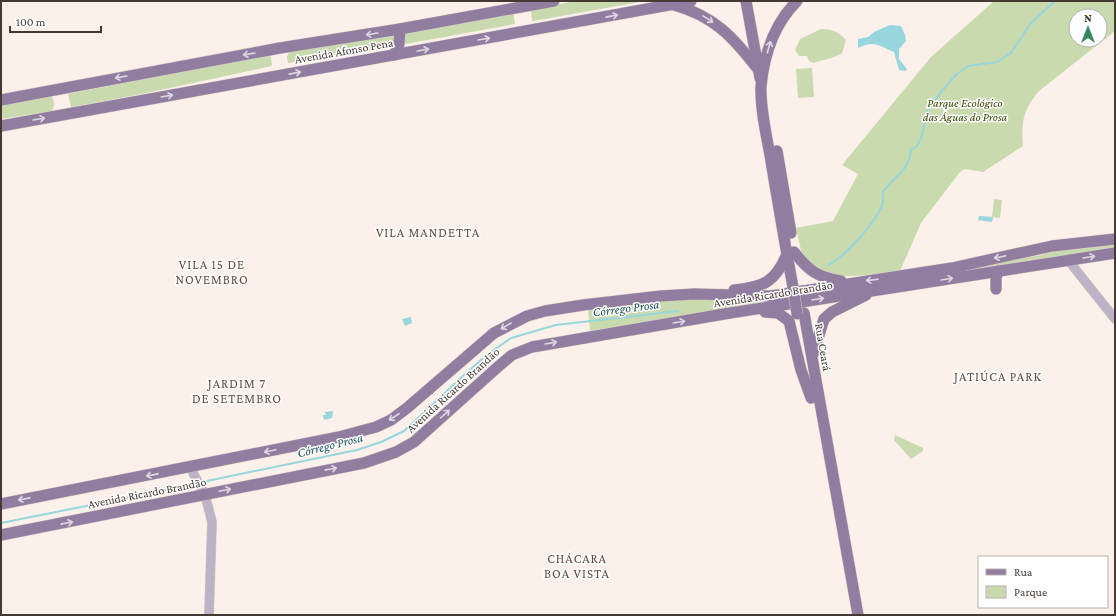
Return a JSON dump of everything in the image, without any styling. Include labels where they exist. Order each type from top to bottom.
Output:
[{"type":"main road","name":"Avenida Afonso Pena","points":[[1,100],[280,48],[400,29],[554,1]]},
{"type":"main road","name":"Avenida Afonso Pena","points":[[1,126],[691,1]]},
{"type":"main road","name":"Rua Ceará","points":[[746,1],[761,85],[766,132],[797,287],[812,398],[850,615]]},
{"type":"main road","points":[[761,85],[769,46],[774,32],[781,20],[797,1]]},
{"type":"main road","points":[[672,5],[694,12],[724,29],[758,69]]},
{"type":"main road","points":[[394,55],[399,44],[400,29]]},
{"type":"main road","name":"Avenida Ricardo Brandão","points":[[1,504],[191,469],[340,437],[376,427],[391,420],[407,408],[494,333],[527,316],[583,305],[661,296],[694,294],[771,296],[952,268],[1038,249],[1115,240]]},
{"type":"main road","points":[[1038,249],[1055,253],[1068,260]]},
{"type":"main road","points":[[694,294],[756,287],[772,278],[791,253],[806,267],[826,279],[856,282]]},
{"type":"main road","name":"Avenida Ricardo Brandão","points":[[1,535],[203,491],[364,463],[396,452],[414,442],[512,355],[532,347],[724,314],[1115,253]]},
{"type":"main road","points":[[996,289],[996,278],[998,271]]},
{"type":"main road","points":[[812,358],[824,319],[832,312],[876,290]]},
{"type":"main road","points":[[724,314],[768,312],[784,316],[789,321],[793,331],[801,370],[812,398]]},
{"type":"main road","name":"Rua Ceará","points":[[801,314],[812,358],[858,615]]},
{"type":"street","points":[[1068,260],[1115,319]]},
{"type":"street","points":[[191,469],[203,491],[212,522],[209,615]]},
{"type":"green space","points":[[575,1],[645,1],[532,21],[531,10]]},
{"type":"green space","name":"Parque Ecológico das Águas do Prosa","points":[[994,1],[1115,1],[1115,31],[1108,37],[1108,8],[1068,8],[1068,48],[1093,48],[1039,91],[1029,104],[1024,117],[1022,130],[1023,146],[983,172],[965,169],[960,172],[921,223],[900,271],[874,275],[830,277],[803,259],[796,228],[833,221],[858,174],[842,165],[931,57]]},
{"type":"green space","points":[[513,10],[515,24],[373,50],[288,63],[287,57],[289,52]]},
{"type":"green space","points":[[821,29],[835,32],[846,40],[842,53],[835,57],[814,63],[809,61],[807,56],[799,56],[795,50],[800,39]]},
{"type":"green space","points":[[267,55],[271,57],[272,66],[132,96],[71,107],[68,94]]},
{"type":"green space","points":[[812,68],[814,97],[798,98],[796,69]]},
{"type":"green space","points":[[50,95],[54,103],[52,111],[1,119],[1,104]]},
{"type":"green space","points":[[994,199],[1002,200],[1000,218],[992,217]]},
{"type":"green space","points":[[1115,243],[1115,248],[590,331],[588,310],[636,302],[687,298],[758,299],[1042,255],[1053,250]]},
{"type":"green space","points":[[895,435],[923,448],[923,451],[911,459],[894,440]]},
{"type":"water","points":[[890,25],[901,26],[905,35],[906,41],[899,49],[899,59],[907,69],[905,71],[899,70],[894,52],[876,44],[868,44],[858,48],[858,39],[868,37],[874,32]]},
{"type":"water","points":[[979,216],[993,217],[992,222],[978,220]]},
{"type":"water","points":[[411,317],[412,323],[405,326],[402,319]]},
{"type":"water","points":[[333,411],[332,418],[324,420],[323,415],[326,415],[325,412]]},
{"type":"waterway","name":"Córrego Prosa","points":[[828,265],[843,255],[868,228],[875,218],[883,202],[883,192],[908,163],[911,150],[917,146],[922,136],[927,112],[940,93],[956,75],[968,66],[997,62],[1011,53],[1031,23],[1055,1]]},
{"type":"waterway","name":"Córrego Prosa","points":[[202,482],[357,450],[381,442],[404,431],[488,354],[511,338],[556,325],[678,311]]},
{"type":"waterway","name":"Córrego Prosa","points":[[1,523],[196,484]]},
{"type":"district","name":"VILA MANDETTA","points":[[428,232]]},
{"type":"district","name":"VILA 15 DE NOVEMBRO","points":[[212,272]]},
{"type":"district","name":"JATIÚCA PARK","points":[[998,376]]},
{"type":"district","name":"JARDIM 7 DE SETEMBRO","points":[[237,390]]},
{"type":"district","name":"CHÁCARA BOA VISTA","points":[[577,566]]}]
